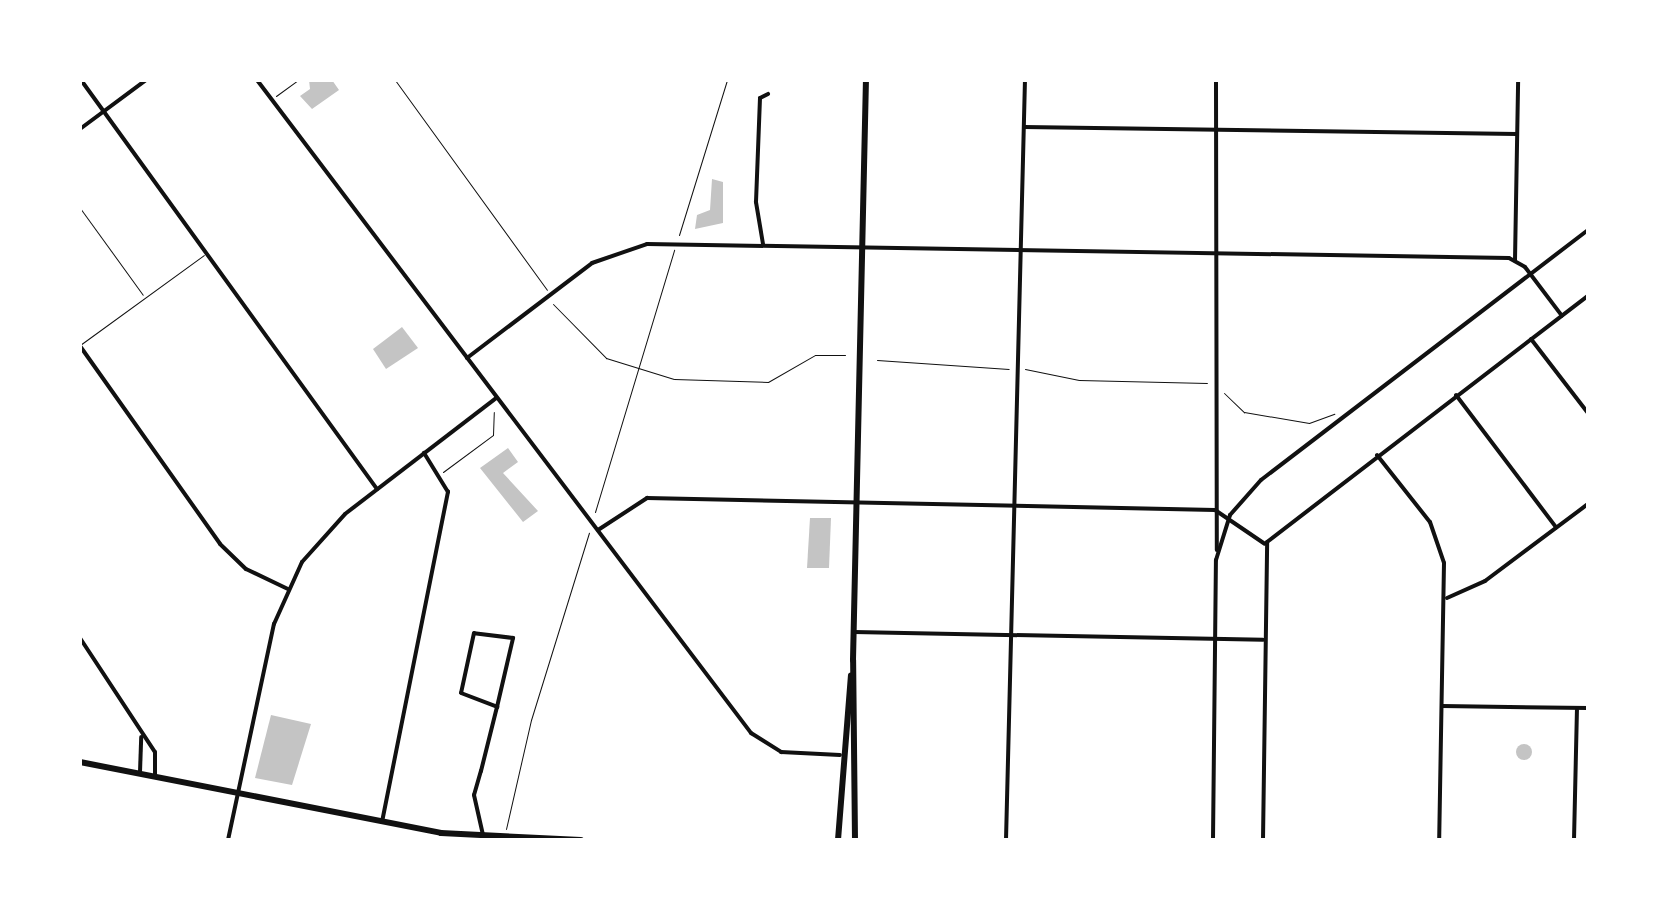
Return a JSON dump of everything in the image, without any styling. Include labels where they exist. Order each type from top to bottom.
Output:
[{"type":"main road","points":[[856,840],[853,660],[866,80]]},
{"type":"main road","points":[[838,840],[840,755],[853,660]]},
{"type":"main road","points":[[80,762],[382,822],[488,838],[581,840]]},
{"type":"street","points":[[81,80],[377,489]]},
{"type":"street","points":[[80,130],[146,80]]},
{"type":"street","points":[[257,80],[756,738],[786,753],[840,755]]},
{"type":"street","points":[[1006,840],[1024,80]]},
{"type":"street","points":[[1214,840],[1218,552],[1214,383],[1216,80]]},
{"type":"street","points":[[1516,260],[1518,80]]},
{"type":"street","points":[[763,245],[756,202],[760,98],[768,94]]},
{"type":"street","points":[[1024,127],[1517,134]]},
{"type":"street","points":[[1218,552],[1230,515],[1261,480],[1588,230]]},
{"type":"street","points":[[468,358],[547,296],[610,254],[676,244],[1516,260],[1562,316]]},
{"type":"street","points":[[1266,544],[1588,296]]},
{"type":"street","points":[[1531,338],[1588,413]]},
{"type":"street","points":[[80,345],[220,544],[246,569],[288,590]]},
{"type":"street","points":[[1456,396],[1557,528]]},
{"type":"street","points":[[228,840],[257,704],[288,590],[321,537],[496,398]]},
{"type":"street","points":[[382,822],[448,492],[424,453]]},
{"type":"street","points":[[1377,456],[1436,534],[1446,598],[1438,840]]},
{"type":"street","points":[[597,530],[647,498],[1215,510],[1230,515],[1266,544]]},
{"type":"street","points":[[1446,598],[1485,581],[1588,504]]},
{"type":"street","points":[[1262,840],[1266,544]]},
{"type":"street","points":[[854,632],[1264,640]]},
{"type":"street","points":[[488,838],[474,795],[497,707],[513,638],[474,633],[461,692],[497,707]]},
{"type":"street","points":[[80,638],[157,759],[156,776]]},
{"type":"street","points":[[1442,706],[1588,708]]},
{"type":"street","points":[[1574,840],[1577,708]]},
{"type":"street","points":[[1576,729],[1588,729]]},
{"type":"street","points":[[140,774],[141,732]]},
{"type":"lane","points":[[80,208],[145,298]]},
{"type":"lane","points":[[80,345],[207,253]]},
{"type":"path","points":[[272,99],[298,80]]},
{"type":"path","points":[[394,80],[547,284],[547,296],[593,348],[638,370],[688,381],[768,382],[815,355],[845,355]]},
{"type":"path","points":[[506,829],[531,720],[727,80]]},
{"type":"path","points":[[877,360],[1019,369],[1080,380],[1224,384],[1229,403],[1244,412],[1309,422],[1334,414]]},
{"type":"path","points":[[440,474],[494,434],[494,412]]},
{"type":"building","points":[[309,80],[332,80],[339,90],[312,109],[300,96],[310,89]]},
{"type":"building","points":[[712,179],[723,182],[723,223],[695,229],[697,215],[710,210]]},
{"type":"building","points":[[402,327],[418,348],[386,369],[373,349]]},
{"type":"building","points":[[508,448],[518,462],[503,473],[538,511],[523,522],[480,468]]},
{"type":"building","points":[[810,518],[831,518],[829,568],[807,568]]},
{"type":"building","points":[[271,715],[311,724],[292,785],[255,778]]},
{"type":"building","points":[[1524,744],[1532,752],[1524,760],[1516,752]]}]
